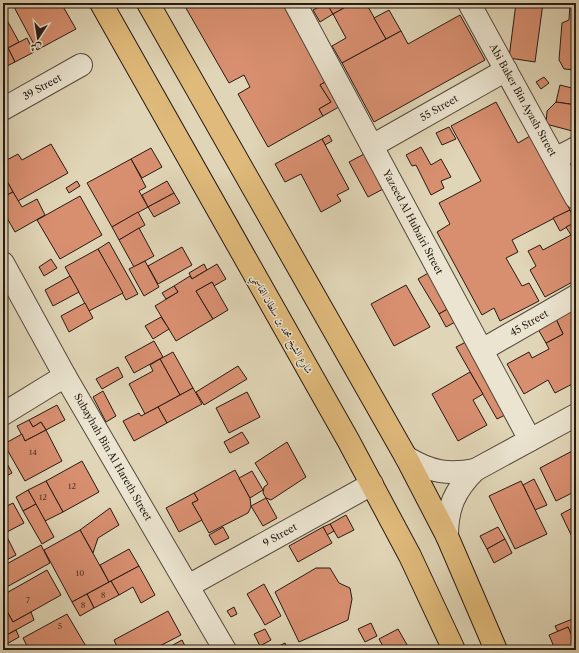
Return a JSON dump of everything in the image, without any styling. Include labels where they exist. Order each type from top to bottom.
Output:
[{"type":"main road","name":"شارع الشيخ محمد بن سلطان القاسمي","points":[[101,3],[372,484],[410,556],[454,650]]},
{"type":"main road","points":[[148,3],[406,457],[447,536],[496,650]]},
{"type":"street","name":"Yazeed Al Hubairi Street","points":[[295,3],[530,440]]},
{"type":"street","name":"Abi Baker Bin Ayash Street","points":[[469,3],[576,198]]},
{"type":"street","name":"39 Street","points":[[3,109],[82,65]]},
{"type":"street","name":"55 Street","points":[[372,146],[506,70]]},
{"type":"street","points":[[555,159],[576,148]]},
{"type":"street","name":"Subayhah Bin Al Hareth Street","points":[[3,263],[65,376],[225,650]]},
{"type":"street","name":"45 Street","points":[[482,350],[576,296]]},
{"type":"street","points":[[3,414],[65,376]]},
{"type":"street","points":[[447,536],[447,521],[450,506],[456,493],[475,470],[576,415]]},
{"type":"street","points":[[406,457],[418,465],[432,470],[454,473],[475,470]]},
{"type":"street","name":"9 Street","points":[[188,586],[372,484]]},
{"type":"building","points":[[21,3],[61,3],[76,29],[37,50],[14,7]]},
{"type":"building","points":[[183,3],[282,3],[325,82],[320,85],[331,102],[319,109],[323,116],[268,147],[238,94],[250,87],[244,75],[229,83]]},
{"type":"building","points":[[327,3],[333,14],[320,22],[313,10]]},
{"type":"building","points":[[353,3],[333,14],[327,4]]},
{"type":"building","points":[[353,3],[366,3],[386,39],[342,63],[332,46],[346,38],[333,14]]},
{"type":"building","points":[[516,3],[543,3],[535,62],[509,58]]},
{"type":"building","points":[[570,3],[576,3],[576,70],[564,69],[559,60],[562,23],[569,20]]},
{"type":"building","points":[[389,10],[401,31],[386,39],[374,18]]},
{"type":"building","points":[[3,13],[19,42],[8,48],[3,38]]},
{"type":"building","points":[[460,15],[485,60],[374,122],[342,63],[401,31],[408,44]]},
{"type":"building","points":[[27,38],[34,52],[15,62],[8,48]]},
{"type":"building","points":[[8,48],[15,62],[3,68],[3,51]]},
{"type":"building","points":[[544,77],[549,83],[541,89],[536,82]]},
{"type":"building","points":[[325,82],[344,104],[323,116],[319,109],[331,102],[320,85]]},
{"type":"building","points":[[560,85],[576,89],[576,105],[556,102]]},
{"type":"building","points":[[496,102],[518,143],[530,136],[570,210],[512,240],[518,252],[506,258],[522,286],[529,283],[539,301],[500,321],[494,308],[482,315],[437,232],[450,224],[439,203],[481,181],[451,126]]},
{"type":"building","points":[[556,102],[576,105],[576,132],[546,124],[547,111]]},
{"type":"building","points":[[449,127],[456,139],[442,145],[436,133]]},
{"type":"building","points":[[329,135],[332,141],[325,145],[322,139]]},
{"type":"building","points":[[322,139],[349,189],[337,195],[341,201],[321,212],[301,174],[285,182],[275,164]]},
{"type":"building","points":[[51,144],[68,173],[18,201],[3,174],[3,162],[18,154],[22,160]]},
{"type":"building","points":[[421,147],[431,165],[441,159],[451,177],[441,181],[444,188],[431,195],[416,165],[412,166],[406,155]]},
{"type":"building","points":[[151,148],[162,167],[142,178],[131,159]]},
{"type":"building","points":[[366,153],[385,188],[368,197],[349,162]]},
{"type":"building","points":[[131,159],[146,187],[139,191],[148,207],[112,227],[87,183]]},
{"type":"building","points":[[3,174],[13,192],[3,197]]},
{"type":"building","points":[[77,181],[80,186],[69,193],[66,188]]},
{"type":"building","points":[[167,181],[174,193],[148,207],[142,195]]},
{"type":"building","points":[[13,192],[22,207],[37,199],[45,215],[15,232],[3,211],[3,197]]},
{"type":"building","points":[[174,193],[180,203],[154,217],[148,207]]},
{"type":"building","points":[[80,196],[102,235],[60,259],[37,220]]},
{"type":"building","points":[[570,210],[576,222],[560,231],[553,218]]},
{"type":"building","points":[[138,212],[145,225],[119,240],[112,227]]},
{"type":"building","points":[[576,222],[576,242],[573,243],[576,248],[576,280],[545,297],[530,270],[536,266],[528,251],[540,245],[543,250],[571,235],[566,227]]},
{"type":"building","points":[[139,228],[154,256],[134,267],[119,240]]},
{"type":"building","points":[[109,242],[138,294],[126,300],[98,249]]},
{"type":"building","points":[[182,247],[192,265],[158,284],[148,266]]},
{"type":"building","points":[[98,249],[123,293],[89,311],[65,267]]},
{"type":"building","points":[[51,259],[57,268],[44,276],[39,267]]},
{"type":"building","points":[[145,261],[159,287],[144,296],[129,269]]},
{"type":"building","points":[[204,264],[207,270],[192,279],[189,273]]},
{"type":"building","points":[[217,264],[226,279],[214,286],[212,282],[196,291],[213,319],[176,341],[155,306],[178,292],[174,286],[190,276],[192,279]]},
{"type":"building","points":[[430,272],[451,307],[439,314],[418,279]]},
{"type":"building","points":[[70,276],[79,292],[53,306],[45,290]]},
{"type":"building","points":[[212,282],[228,310],[213,319],[196,291]]},
{"type":"building","points":[[406,285],[430,327],[394,346],[371,304]]},
{"type":"building","points":[[174,286],[178,292],[166,299],[162,293]]},
{"type":"building","points":[[85,303],[93,318],[69,332],[61,316]]},
{"type":"building","points":[[451,307],[459,320],[446,327],[439,314]]},
{"type":"building","points":[[576,308],[576,382],[555,393],[548,380],[524,394],[507,364],[529,352],[532,358],[549,349],[546,343],[563,334],[556,319]]},
{"type":"building","points":[[161,317],[169,329],[153,339],[145,326]]},
{"type":"building","points":[[556,319],[563,334],[546,343],[538,329]]},
{"type":"building","points":[[154,341],[163,357],[134,373],[125,357]]},
{"type":"building","points":[[468,341],[509,413],[497,419],[456,347]]},
{"type":"building","points":[[173,352],[193,388],[180,395],[160,359]]},
{"type":"building","points":[[160,359],[180,395],[145,414],[129,384],[153,371],[150,365]]},
{"type":"building","points":[[238,366],[247,379],[204,405],[196,392]]},
{"type":"building","points":[[118,367],[123,377],[102,389],[96,379]]},
{"type":"building","points":[[470,372],[483,394],[473,400],[487,425],[458,441],[432,394]]},
{"type":"building","points":[[193,388],[202,404],[167,423],[158,407]]},
{"type":"building","points":[[103,391],[116,416],[106,422],[93,397]]},
{"type":"building","points":[[247,392],[260,417],[229,433],[216,408]]},
{"type":"building","points":[[57,405],[65,420],[46,430],[41,422],[33,427],[29,420]]},
{"type":"building","points":[[158,407],[167,423],[134,441],[123,421],[139,413],[141,416]]},
{"type":"building","points":[[29,420],[33,427],[41,422],[46,430],[25,441],[17,426]]},
{"type":"building","points":[[46,430],[62,461],[25,481],[4,444],[22,434],[25,441]]},
{"type":"building","points":[[242,432],[249,443],[230,453],[224,442]]},
{"type":"building","points":[[287,442],[306,477],[271,500],[266,498],[263,493],[264,487],[268,484],[255,463]]},
{"type":"building","points":[[576,449],[576,491],[556,501],[540,468]]},
{"type":"building","points":[[3,456],[12,473],[3,478]]},
{"type":"building","points":[[82,461],[99,492],[63,512],[46,481]]},
{"type":"building","points":[[235,470],[250,498],[251,507],[248,513],[209,533],[192,503],[198,500],[194,493]]},
{"type":"building","points":[[252,471],[263,490],[250,498],[239,478]]},
{"type":"building","points":[[534,479],[547,505],[535,510],[523,485]]},
{"type":"building","points":[[46,481],[63,512],[45,521],[28,490]]},
{"type":"building","points":[[521,481],[547,534],[515,549],[489,496]]},
{"type":"building","points":[[28,490],[36,504],[23,511],[16,497]]},
{"type":"building","points":[[194,493],[198,500],[192,503],[202,520],[179,532],[166,508]]},
{"type":"building","points":[[266,498],[277,518],[263,526],[251,506]]},
{"type":"building","points":[[13,503],[24,523],[5,533],[3,529],[3,508]]},
{"type":"building","points":[[36,504],[54,537],[42,544],[23,511]]},
{"type":"building","points":[[576,506],[576,545],[561,514]]},
{"type":"building","points":[[110,508],[119,525],[98,538],[93,553],[80,530]]},
{"type":"building","points":[[346,515],[354,530],[338,538],[330,524]]},
{"type":"building","points":[[330,524],[334,531],[327,535],[323,527]]},
{"type":"building","points":[[223,527],[229,538],[215,545],[209,535]]},
{"type":"building","points":[[323,527],[332,543],[298,562],[289,546]]},
{"type":"building","points":[[498,527],[505,539],[487,549],[480,536]]},
{"type":"building","points":[[3,529],[16,555],[3,562]]},
{"type":"building","points":[[80,530],[109,582],[72,602],[44,550]]},
{"type":"building","points":[[505,539],[512,553],[494,563],[487,549]]},
{"type":"building","points":[[41,545],[50,563],[3,589],[3,566]]},
{"type":"building","points":[[129,549],[139,566],[109,582],[100,565]]},
{"type":"building","points":[[139,566],[155,595],[141,603],[133,587],[119,595],[111,581]]},
{"type":"building","points":[[316,568],[330,568],[339,583],[350,588],[352,599],[348,620],[299,642],[275,592]]},
{"type":"building","points":[[47,570],[61,595],[13,622],[3,604],[3,595]]},
{"type":"building","points":[[111,581],[119,595],[94,608],[87,594]]},
{"type":"building","points":[[264,584],[281,616],[265,625],[247,594]]},
{"type":"building","points":[[87,594],[94,608],[80,616],[72,602]]},
{"type":"building","points":[[234,607],[237,614],[231,617],[227,611]]},
{"type":"building","points":[[5,608],[13,622],[31,612],[34,620],[3,637],[3,609]]},
{"type":"building","points":[[168,611],[181,635],[152,650],[116,650],[118,649],[114,640]]},
{"type":"building","points":[[67,614],[87,648],[83,650],[29,650],[23,638]]},
{"type":"building","points":[[575,618],[576,635],[572,636],[568,627],[558,632],[555,626]]},
{"type":"building","points":[[371,623],[377,636],[365,642],[358,629]]},
{"type":"building","points":[[568,627],[575,643],[576,642],[576,650],[548,650],[554,647],[549,635]]},
{"type":"building","points":[[265,629],[271,640],[260,646],[254,634]]},
{"type":"building","points":[[398,629],[410,650],[385,650],[379,639]]},
{"type":"building","points":[[16,630],[19,637],[5,645],[3,637]]},
{"type":"building","points":[[182,640],[187,650],[164,650]]},
{"type":"building","points":[[285,643],[288,650],[279,650],[277,647]]}]
